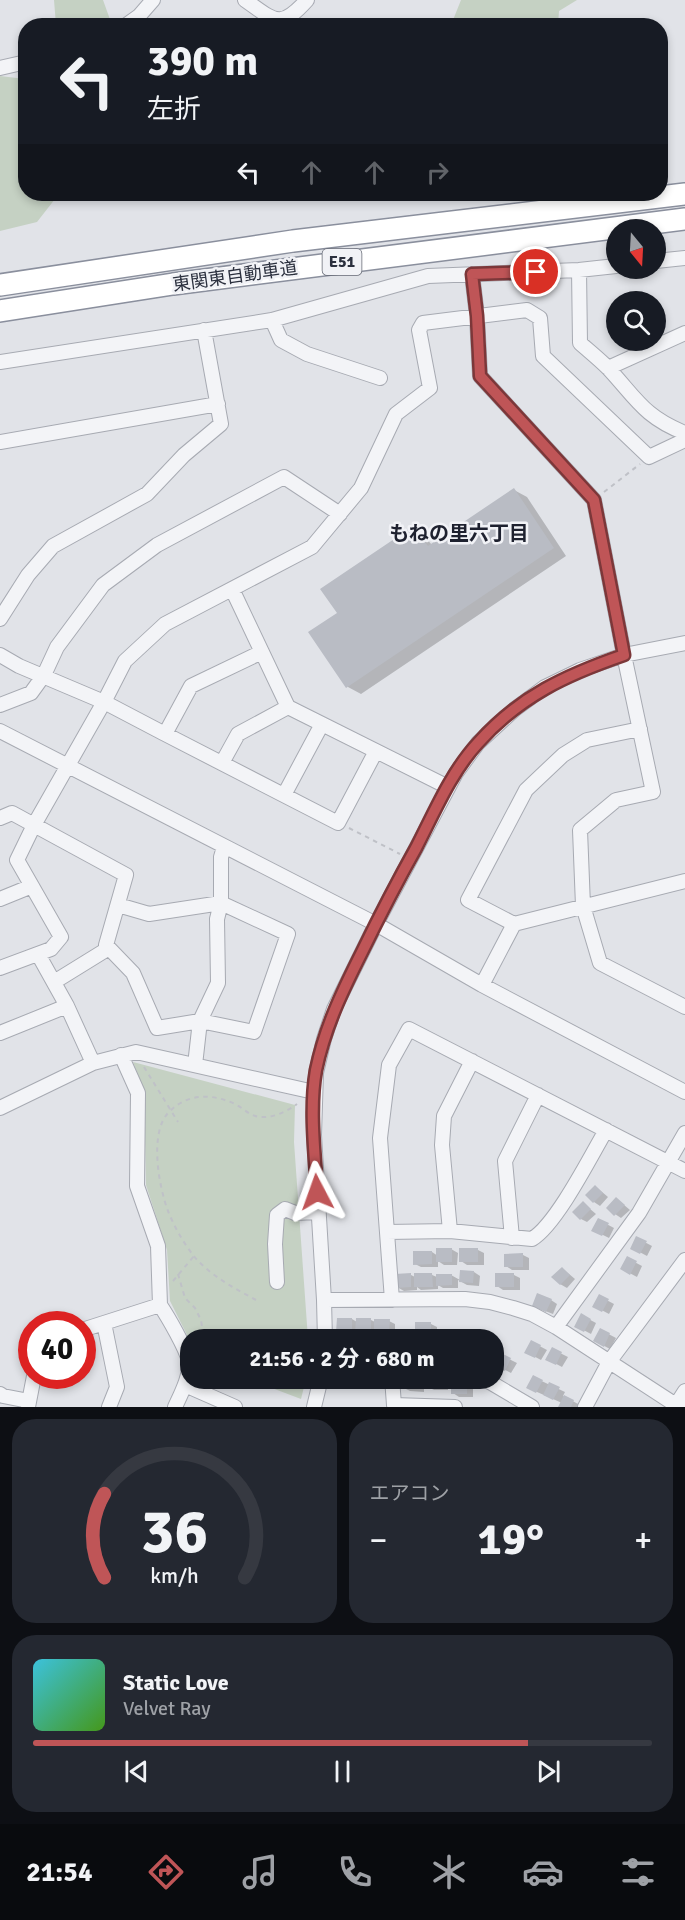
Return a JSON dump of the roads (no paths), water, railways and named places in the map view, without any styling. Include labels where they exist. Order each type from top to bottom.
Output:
[{"type":"highway","name":"東関東自動車道","points":[[668,196],[685,194]]},
{"type":"highway","name":"東関東自動車道","points":[[0,285],[304,240],[627,201]]},
{"type":"highway","name":"東関東自動車道","points":[[0,311],[173,284],[685,219]]},
{"type":"street","points":[[136,18],[153,0]]},
{"type":"street","points":[[246,0],[274,18]]},
{"type":"street","points":[[287,18],[293,16],[308,0]]},
{"type":"street","points":[[0,68],[18,64]]},
{"type":"street","points":[[666,260],[685,258]]},
{"type":"street","points":[[0,362],[272,320],[428,276],[606,267]]},
{"type":"street","points":[[579,270],[580,343],[608,368],[644,410],[665,425],[685,433]]},
{"type":"street","points":[[472,274],[480,376],[594,500],[653,792],[616,800],[580,830],[583,906],[600,963],[685,1007]]},
{"type":"street","points":[[0,968],[51,949],[61,937],[18,860],[34,825],[125,661],[165,624],[312,547],[361,488],[396,414],[430,388],[419,330],[423,323],[527,310],[540,318],[543,356],[649,457],[685,440]]},
{"type":"street","points":[[272,320],[281,340],[307,354],[380,378]]},
{"type":"street","points":[[0,619],[28,575],[53,546],[147,494],[184,455],[221,424],[204,330]]},
{"type":"street","points":[[608,368],[685,333]]},
{"type":"street","points":[[0,442],[218,404]]},
{"type":"street","points":[[0,705],[31,693],[45,675],[57,647],[103,585],[157,545],[285,477],[340,514]]},
{"type":"street","points":[[232,589],[288,707],[448,788]]},
{"type":"street","points":[[325,1329],[314,1134],[316,1073],[334,1009],[410,859],[448,788],[478,743],[515,709],[545,687],[580,670],[624,655],[685,643]]},
{"type":"street","points":[[165,734],[191,686],[262,652]]},
{"type":"street","points":[[0,655],[19,666],[45,675],[104,702],[339,823],[376,751]]},
{"type":"street","points":[[222,763],[238,734],[288,707]]},
{"type":"street","points":[[284,795],[322,724]]},
{"type":"street","points":[[640,729],[587,740],[563,755],[526,790],[468,900],[514,924],[685,881]]},
{"type":"street","points":[[0,731],[376,924],[482,985],[685,1092]]},
{"type":"street","points":[[0,818],[12,813],[126,875],[106,945],[133,973],[157,1028],[200,1021],[254,1032],[288,934],[221,903],[149,914],[118,905]]},
{"type":"street","points":[[195,1065],[200,1021],[218,983],[217,919],[221,903],[221,857],[224,847]]},
{"type":"street","points":[[0,899],[32,886]]},
{"type":"street","points":[[482,985],[514,924]]},
{"type":"street","points":[[54,982],[110,948]]},
{"type":"street","points":[[38,954],[67,1006],[93,1063]]},
{"type":"street","points":[[0,1033],[67,1006]]},
{"type":"street","points":[[392,1300],[380,1138],[391,1061],[409,1029],[685,1171]]},
{"type":"street","points":[[0,1108],[93,1063],[136,1052],[314,1092]]},
{"type":"street","points":[[121,1055],[138,1093],[137,1186],[158,1246],[160,1301],[180,1342]]},
{"type":"street","points":[[450,1231],[442,1145],[444,1116],[472,1061]]},
{"type":"street","points":[[512,1238],[505,1161],[538,1095]]},
{"type":"street","points":[[387,1232],[450,1231],[532,1239],[537,1236],[573,1188],[606,1130]]},
{"type":"street","points":[[556,1327],[639,1213],[685,1133]]},
{"type":"street","points":[[277,1282],[275,1244],[277,1215],[285,1209],[295,1213],[318,1212]]},
{"type":"street","points":[[585,1407],[609,1362],[685,1260]]},
{"type":"street","points":[[324,1300],[465,1299],[490,1302],[532,1314],[556,1327],[678,1406],[685,1391]]},
{"type":"street","points":[[96,1326],[160,1301]]},
{"type":"street","points":[[104,1323],[117,1387],[109,1407]]},
{"type":"street","points":[[0,1394],[29,1404],[32,1389]]},
{"type":"street","points":[[175,1407],[184,1389]]},
{"type":"street","points":[[190,1389],[218,1404],[235,1407]]},
{"type":"street","points":[[314,1407],[318,1389]]},
{"type":"street","points":[[393,1389],[394,1406],[454,1407]]},
{"type":"street","points":[[502,1389],[532,1407]]},
{"type":"district","name":"もねの里六丁目","points":[[459,533]]}]
